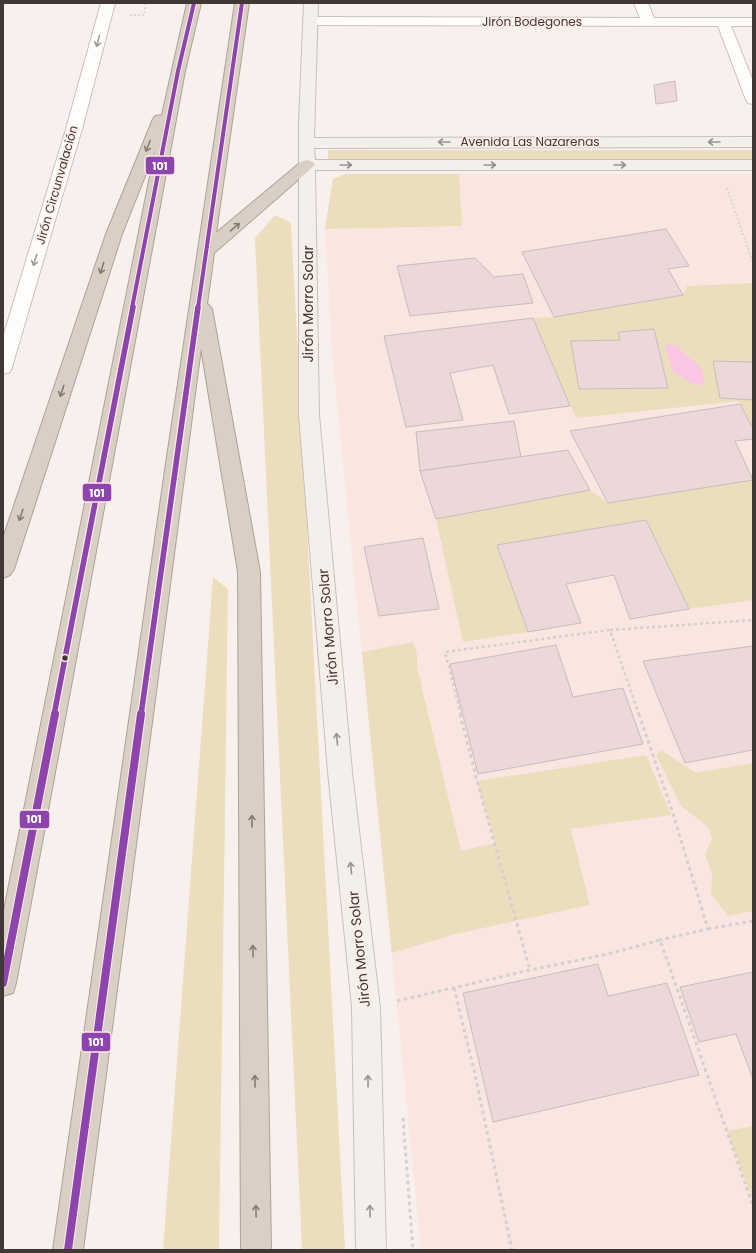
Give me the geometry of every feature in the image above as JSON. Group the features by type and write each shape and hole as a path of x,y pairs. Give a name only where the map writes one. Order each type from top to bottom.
{"highway":[{"path":"3,983 178,71 194,3"},
{"path":"68,1250 112,919 205,252 242,3"},
{"path":"3,568 114,234 178,71"},
{"path":"205,252 307,165"},
{"path":"200,290 249,572 256,1250"}],"street":[{"name":"Jirón Circunvalación","path":"3,367 74,129 108,3"},
{"path":"641,3 649,22"},
{"name":"Jirón Bodegones","path":"311,12 649,22 753,22"},
{"name":"Jirón Morro Solar","path":"311,12 306,122 309,415 340,772 366,1007 371,1250"},
{"path":"723,22 753,100"},
{"name":"Avenida Las Nazarenas","path":"307,143 753,142"},
{"name":"Avenida Las Nazarenas","path":"307,165 753,165"}],"path":[{"path":"130,9 128,15 144,15 146,3"},
{"path":"724,182 753,263"},
{"path":"530,970 477,781 445,652 556,639 610,630 753,620"},
{"path":"610,630 674,817 708,929"},
{"path":"366,1007 608,954 708,929 753,921"},
{"path":"660,940 753,1206"},
{"path":"454,988 474,1070 512,1250"},
{"path":"402,1111 413,1250"}],"shaded area":[{"path":"328,150 753,150 753,159 328,159"},
{"path":"345,174 459,174 462,226 325,229 333,179"},
{"path":"346,174 753,174 753,1250 421,1250 332,353 325,229 333,179"},
{"path":"275,215 291,223 345,1250 302,1250 255,238"},
{"path":"753,283 753,425 751,425 739,401 577,418 570,406 533,318 554,317 683,295 687,286"},
{"path":"668,344 678,346 696,363 702,372 703,385 697,385 689,382 677,373 673,372 665,346"},
{"path":"753,480 753,600 689,609 646,520 498,545 528,632 463,642 436,519 590,490 608,503"},
{"path":"213,577 228,589 219,1250 163,1250"},
{"path":"413,642 417,655 417,667 461,851 495,843 477,781 646,755 671,815 571,829 590,905 455,934 392,953 362,652"},
{"path":"661,750 696,773 753,763 753,911 728,916 711,894 712,875 705,854 712,839 708,827 681,806 656,755"},
{"path":"753,1126 753,1201 727,1131"}],"building":[{"path":"675,81 677,101 656,104 654,85"},
{"path":"666,229 689,266 668,269 683,295 554,317 522,252"},
{"path":"475,258 494,277 523,274 533,303 410,316 397,266"},
{"path":"533,318 570,406 509,414 493,365 450,373 463,420 406,427 384,336"},
{"path":"654,329 668,388 579,389 571,341 620,340 618,332"},
{"path":"713,361 753,362 753,400 720,398"},
{"path":"740,404 751,425 753,425 753,439 735,441 753,480 608,503 570,431"},
{"path":"514,421 521,457 420,471 416,432"},
{"path":"568,450 590,490 436,519 420,471"},
{"path":"646,520 689,609 630,619 614,575 566,584 581,623 528,632 497,545"},
{"path":"423,538 439,609 379,616 364,547"},
{"path":"556,645 573,697 623,688 643,744 478,774 450,664"},
{"path":"753,646 753,750 685,763 643,661"},
{"path":"598,964 608,996 667,983 699,1075 493,1122 463,993"},
{"path":"753,972 753,1079 736,1034 699,1042 680,987"}],"transit line":[{"name":"101","path":"3,983 178,71 194,3"},
{"name":"101","path":"68,1250 174,470 242,3"}]}
